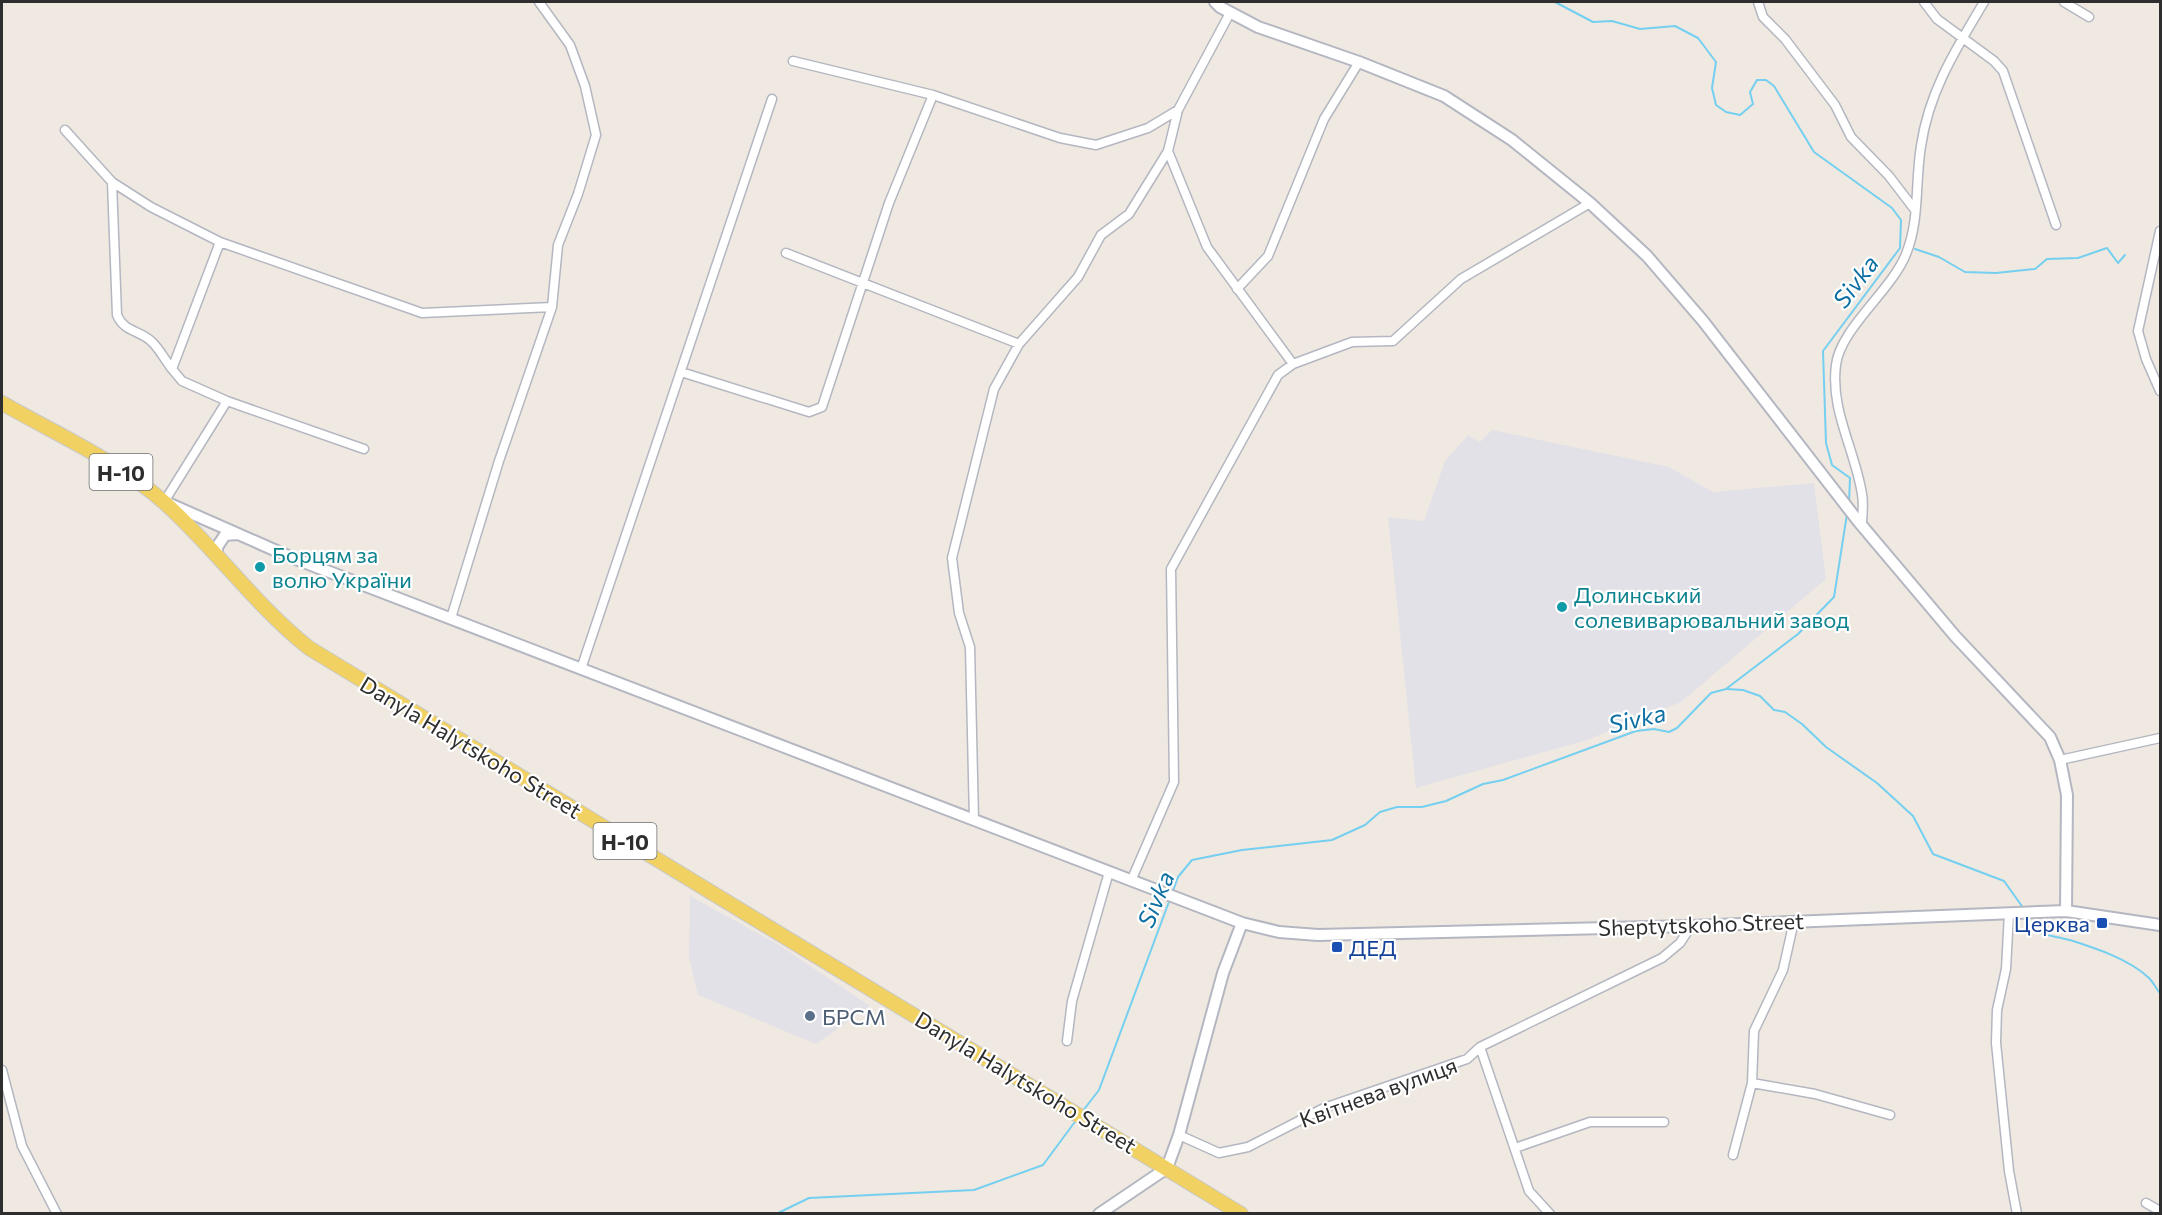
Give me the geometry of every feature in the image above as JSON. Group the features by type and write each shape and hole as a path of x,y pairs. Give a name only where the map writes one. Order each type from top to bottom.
{"main road":[{"name":"Н-10","path":"2,403 109,464 164,502"},
{"name":"Danyla Halytskoho Street","path":"164,502 281,625 309,648 1241,1214"}],"street":[{"path":"451,618 499,461 552,307 558,245 578,194 596,135 585,86 570,45 539,2"},
{"path":"1215,2 1230,13 1258,27 1359,62 1444,96 1512,140 1590,202 1647,256 1703,321 1860,523 1955,636 2050,737 2060,760 2068,817 2066,911"},
{"path":"1758,2 1763,17 1785,39 1835,105 1851,137 1889,176 1915,210"},
{"path":"1924,2 1937,20 1994,61 2003,71 2056,225"},
{"path":"1860,523 1863,495 1835,393 1836,363 1862,316 1890,283 1906,255 1915,210 1920,149 1930,104 1947,62 1984,2"},
{"path":"2064,2 2089,17"},
{"path":"974,820 970,646 959,613 952,558 994,389 1019,345 1078,277 1101,235 1129,214 1168,151 1178,110 1230,13"},
{"path":"793,61 933,95 1060,138 1096,146 1148,128 1178,110"},
{"path":"1237,290 1268,256 1324,119 1359,62"},
{"path":"681,372 809,412 822,407 889,203 933,95"},
{"path":"581,669 772,99"},
{"path":"65,130 112,182 151,207 220,242 422,313 552,307"},
{"path":"1168,151 1207,247 1293,364"},
{"path":"112,182 117,315 121,323 128,330 150,340 182,381 227,401 364,449"},
{"path":"1131,881 1174,783 1171,569 1278,375 1293,364 1352,342 1393,341 1461,279 1590,202"},
{"path":"2160,231 2138,331 2146,360 2160,391"},
{"path":"172,369 220,242"},
{"path":"786,253 1019,345"},
{"path":"164,502 227,401"},
{"name":"Sheptytskoho Street","path":"164,502 581,669 1242,923 1279,933 1318,935 1691,926 2066,911 2160,926"},
{"path":"217,556 217,548 225,535 240,534"},
{"path":"2060,760 2160,738"},
{"path":"1067,1041 1072,1001 1109,872"},
{"path":"2009,913 2006,969 1997,1010 1996,1043 2009,1171 2017,1214"},
{"path":"1733,1155 1752,1083 1754,1031 1783,970 1794,921"},
{"path":"1098,1214 1167,1168 1179,1135 1223,973 1242,923"},
{"name":"Квітнева вулиця","path":"1179,1135 1219,1153 1248,1147 1324,1108 1467,1059 1480,1047 1662,958 1680,943 1691,926"},
{"path":"1480,1047 1529,1191 1550,1214"},
{"path":"2,1070 22,1146 57,1214"},
{"path":"1752,1083 1815,1094 1890,1115"},
{"path":"1515,1148 1590,1122 1664,1122"},
{"path":"2151,1214 2146,1203 2160,1211"}],"shaded area":[{"path":"1492,430 1669,467 1713,492 1814,483 1826,579 1681,702 1587,740 1416,788 1388,517 1424,521 1445,461 1468,435 1480,442"},
{"path":"690,896 779,945 870,1006 816,1044 698,995 689,957"}],"waterway":[{"name":"Sivka","path":"1555,2 1593,22 1612,21 1640,29 1675,26 1698,38 1716,62 1712,88 1716,105 1726,112 1740,115 1753,104 1750,92 1757,80 1766,80 1774,86 1814,152 1892,208 1901,220 1900,248 1823,351 1826,443 1832,465 1850,478 1849,503"},
{"path":"1915,249 1939,257 1965,272 1996,273 2035,269 2047,259 2078,258 2107,248 2118,263 2125,255"},
{"name":"Sivka","path":"1173,891 1178,877 1192,860 1242,850 1332,840 1365,825 1380,812 1397,807 1422,807 1446,801 1483,784 1503,780 1636,731 1654,729 1669,732 1677,728 1711,693 1726,689 1798,634 1834,597 1847,514"},
{"path":"1727,689 1743,690 1760,696 1774,710 1785,712 1802,724 1826,747 1877,783 1913,816 1933,854 2004,881 2024,909"},
{"name":"Sivka","path":"1082,1112 1099,1090 1170,899"},
{"path":"2025,917 2030,929 2090,947 2132,965 2149,978 2160,993"},
{"name":"Sivka","path":"776,1214 809,1198 974,1190 1043,1165 1077,1119"}],"place":[{"name":"Борцям за волю України","path":"260,567"},
{"name":"Долинський солевиварювальний завод","path":"1562,607"},
{"name":"Церква","path":"2102,923"},
{"name":"ДЕД","path":"1337,947"},
{"name":"БРСМ","path":"810,1016"}]}
